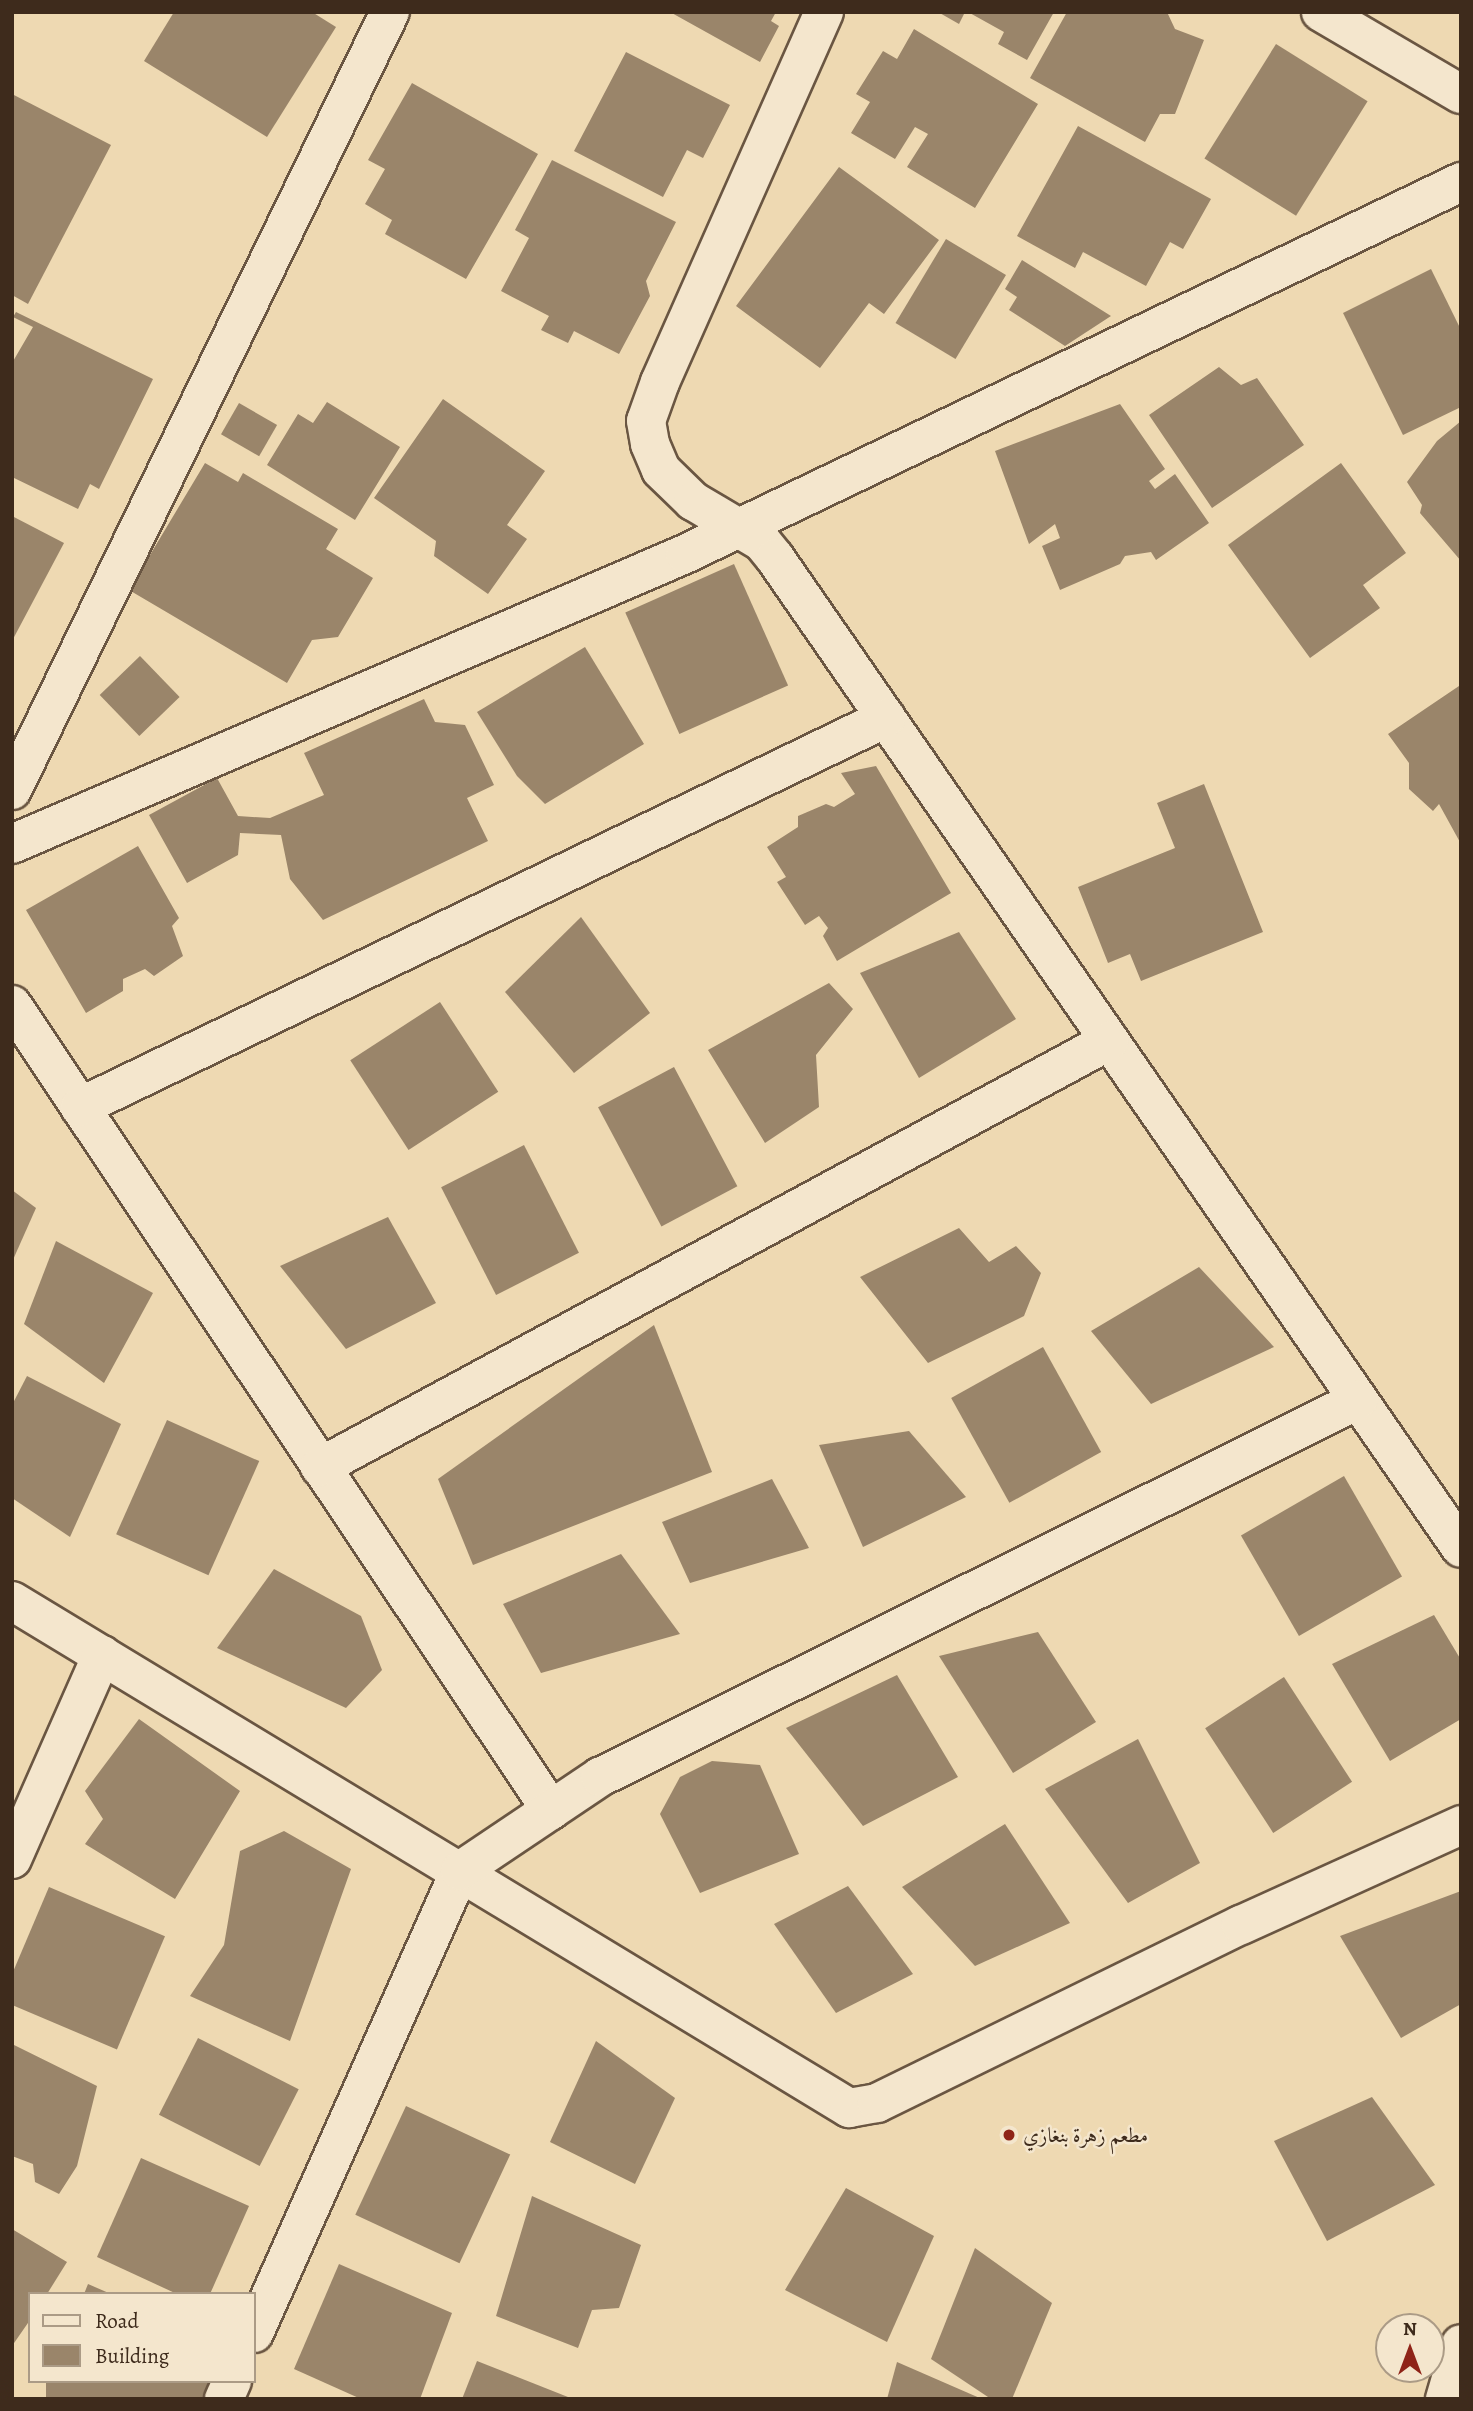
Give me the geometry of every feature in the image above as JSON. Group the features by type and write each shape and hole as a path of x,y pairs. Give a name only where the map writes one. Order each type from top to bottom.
{"street":[{"path":"12,790 390,12"},
{"path":"824,12 646,421 661,470 693,501 734,530 761,542 775,558 1461,1548"},
{"path":"1321,12 1461,94"},
{"path":"12,844 734,530 1461,182"},
{"path":"80,1107 886,718"},
{"path":"12,1005 551,1810"},
{"path":"320,1467 1109,1041"},
{"path":"256,2329 460,1871 600,1777 1358,1400"},
{"path":"12,1601 460,1871 803,2084 856,2108 877,2103 1241,1924 1461,1825"},
{"path":"12,1859 102,1655"},
{"path":"1445,2399 1461,2344"},
{"path":"224,2399 231,2383"}],"building":[{"path":"174,12 312,12 336,27 267,137 144,61"},
{"path":"670,12 776,12 771,21 779,26 760,62"},
{"path":"938,12 965,12 959,24"},
{"path":"968,12 1054,12 1027,60 998,44 1004,32"},
{"path":"1067,12 1167,12 1175,29 1204,40 1175,114 1160,114 1145,142 1030,78"},
{"path":"914,29 1038,104 975,208 907,167 928,134 915,127 895,159 851,133 870,102 856,94 883,51 897,59"},
{"path":"1276,44 1368,101 1296,216 1204,158"},
{"path":"626,52 730,105 703,158 687,150 663,197 574,151"},
{"path":"412,83 538,154 466,279 385,234 392,220 365,204 385,169 368,160"},
{"path":"12,94 111,145 28,304 12,295"},
{"path":"1078,126 1211,199 1183,249 1170,242 1146,286 1083,252 1075,268 1017,236"},
{"path":"552,160 676,222 646,281 650,296 619,354 574,331 568,343 541,330 549,316 501,291 529,238 515,230"},
{"path":"839,167 939,240 884,314 869,303 820,368 736,306"},
{"path":"946,239 1006,275 956,359 896,323"},
{"path":"1022,260 1111,316 1065,346 1009,310 1017,297 1005,289"},
{"path":"1431,269 1461,330 1461,407 1403,435 1343,313"},
{"path":"16,312 153,379 99,489 90,484 78,509 12,477 12,363 33,327 13,317"},
{"path":"1219,367 1241,385 1257,378 1304,445 1212,508 1149,415"},
{"path":"443,399 545,471 507,525 527,539 488,594 434,556 436,541 374,498"},
{"path":"327,402 400,447 355,520 267,465 298,414 313,423"},
{"path":"239,403 277,425 259,456 221,434"},
{"path":"1120,404 1165,469 1149,481 1155,489 1175,474 1209,523 1156,560 1151,552 1125,556 1120,564 1060,590 1042,546 1060,538 1055,524 1029,544 995,451"},
{"path":"1461,421 1461,561 1420,513 1422,505 1407,482 1437,441"},
{"path":"205,463 238,482 243,473 338,529 326,549 373,578 338,637 312,640 287,683 129,590"},
{"path":"1341,463 1406,553 1363,585 1380,608 1310,658 1228,545"},
{"path":"12,516 64,543 12,641"},
{"path":"734,564 788,686 679,734 625,612"},
{"path":"585,647 644,744 545,804 517,776 477,712"},
{"path":"140,656 180,697 139,736 100,695"},
{"path":"1459,686 1461,844 1439,804 1433,811 1409,789 1409,763 1388,734"},
{"path":"424,699 435,722 465,725 494,785 467,798 488,841 323,920 290,879 281,835 240,833 238,855 187,883 149,815 217,778 238,816 270,818 324,795 304,753"},
{"path":"876,766 951,893 837,961 823,936 828,928 819,916 805,925 777,882 786,877 767,847 798,827 798,816 826,804 834,807 855,794 841,773"},
{"path":"1204,784 1263,932 1141,981 1130,954 1108,963 1078,887 1175,848 1157,803"},
{"path":"138,846 179,918 172,926 183,956 154,976 145,969 123,979 123,991 86,1013 26,910"},
{"path":"581,917 650,1013 574,1073 505,992"},
{"path":"959,932 1016,1019 919,1078 860,973"},
{"path":"829,983 853,1009 816,1055 819,1107 765,1143 708,1050"},
{"path":"440,1002 498,1092 409,1150 350,1060"},
{"path":"674,1067 737,1186 661,1227 598,1107"},
{"path":"524,1145 579,1253 496,1295 441,1187"},
{"path":"12,1190 36,1208 12,1262"},
{"path":"388,1217 436,1303 346,1349 280,1266"},
{"path":"959,1228 989,1262 1016,1246 1041,1273 1024,1316 928,1363 860,1277"},
{"path":"56,1241 153,1293 104,1383 24,1324"},
{"path":"1199,1267 1274,1347 1151,1404 1091,1331"},
{"path":"654,1325 712,1472 473,1565 438,1479"},
{"path":"1043,1347 1101,1452 1009,1503 951,1398"},
{"path":"27,1376 121,1424 70,1537 12,1498 12,1405"},
{"path":"167,1420 259,1461 208,1575 116,1534"},
{"path":"909,1431 966,1497 863,1547 819,1445"},
{"path":"1344,1476 1402,1576 1299,1636 1241,1536"},
{"path":"772,1479 809,1548 690,1583 662,1522"},
{"path":"621,1554 680,1634 541,1673 503,1604"},
{"path":"274,1569 361,1616 382,1670 346,1708 217,1648"},
{"path":"1434,1615 1461,1660 1461,1719 1390,1761 1332,1664"},
{"path":"1038,1632 1096,1722 1013,1773 939,1656"},
{"path":"897,1675 958,1777 863,1826 786,1728"},
{"path":"1284,1677 1352,1782 1273,1833 1205,1728"},
{"path":"139,1719 240,1791 175,1899 85,1844 103,1819 85,1791"},
{"path":"1138,1739 1200,1863 1128,1903 1045,1789"},
{"path":"712,1761 760,1765 799,1854 700,1893 660,1814 680,1777"},
{"path":"1005,1824 1070,1923 975,1966 902,1887"},
{"path":"284,1831 351,1869 290,2041 190,1996 224,1945 240,1851"},
{"path":"848,1886 913,1974 836,2013 774,1924"},
{"path":"49,1887 165,1936 117,2049 12,2005 12,1974"},
{"path":"1461,1891 1461,2004 1401,2038 1340,1936"},
{"path":"198,2038 299,2089 260,2166 159,2115"},
{"path":"596,2041 675,2098 635,2184 550,2142"},
{"path":"12,2044 97,2086 77,2166 59,2194 35,2182 33,2164 12,2156"},
{"path":"1372,2097 1435,2185 1327,2241 1274,2141"},
{"path":"406,2106 510,2155 460,2263 355,2215"},
{"path":"141,2158 249,2206 211,2292 173,2292 97,2257"},
{"path":"846,2188 934,2236 887,2342 785,2290"},
{"path":"532,2196 641,2245 619,2308 592,2310 578,2348 496,2316"},
{"path":"12,2229 67,2262 48,2292 28,2292 28,2323 12,2346"},
{"path":"975,2248 1052,2303 1012,2399 991,2399 931,2359"},
{"path":"339,2264 452,2313 420,2399 361,2399 294,2369"},
{"path":"88,2284 106,2292 85,2292"},
{"path":"477,2361 573,2399 462,2399"},
{"path":"897,2362 982,2399 887,2399"},
{"path":"46,2383 217,2383 217,2399 46,2399"}],"place":[{"name":"مطعم زهرة بنغازي","path":"1009,2135"}]}
